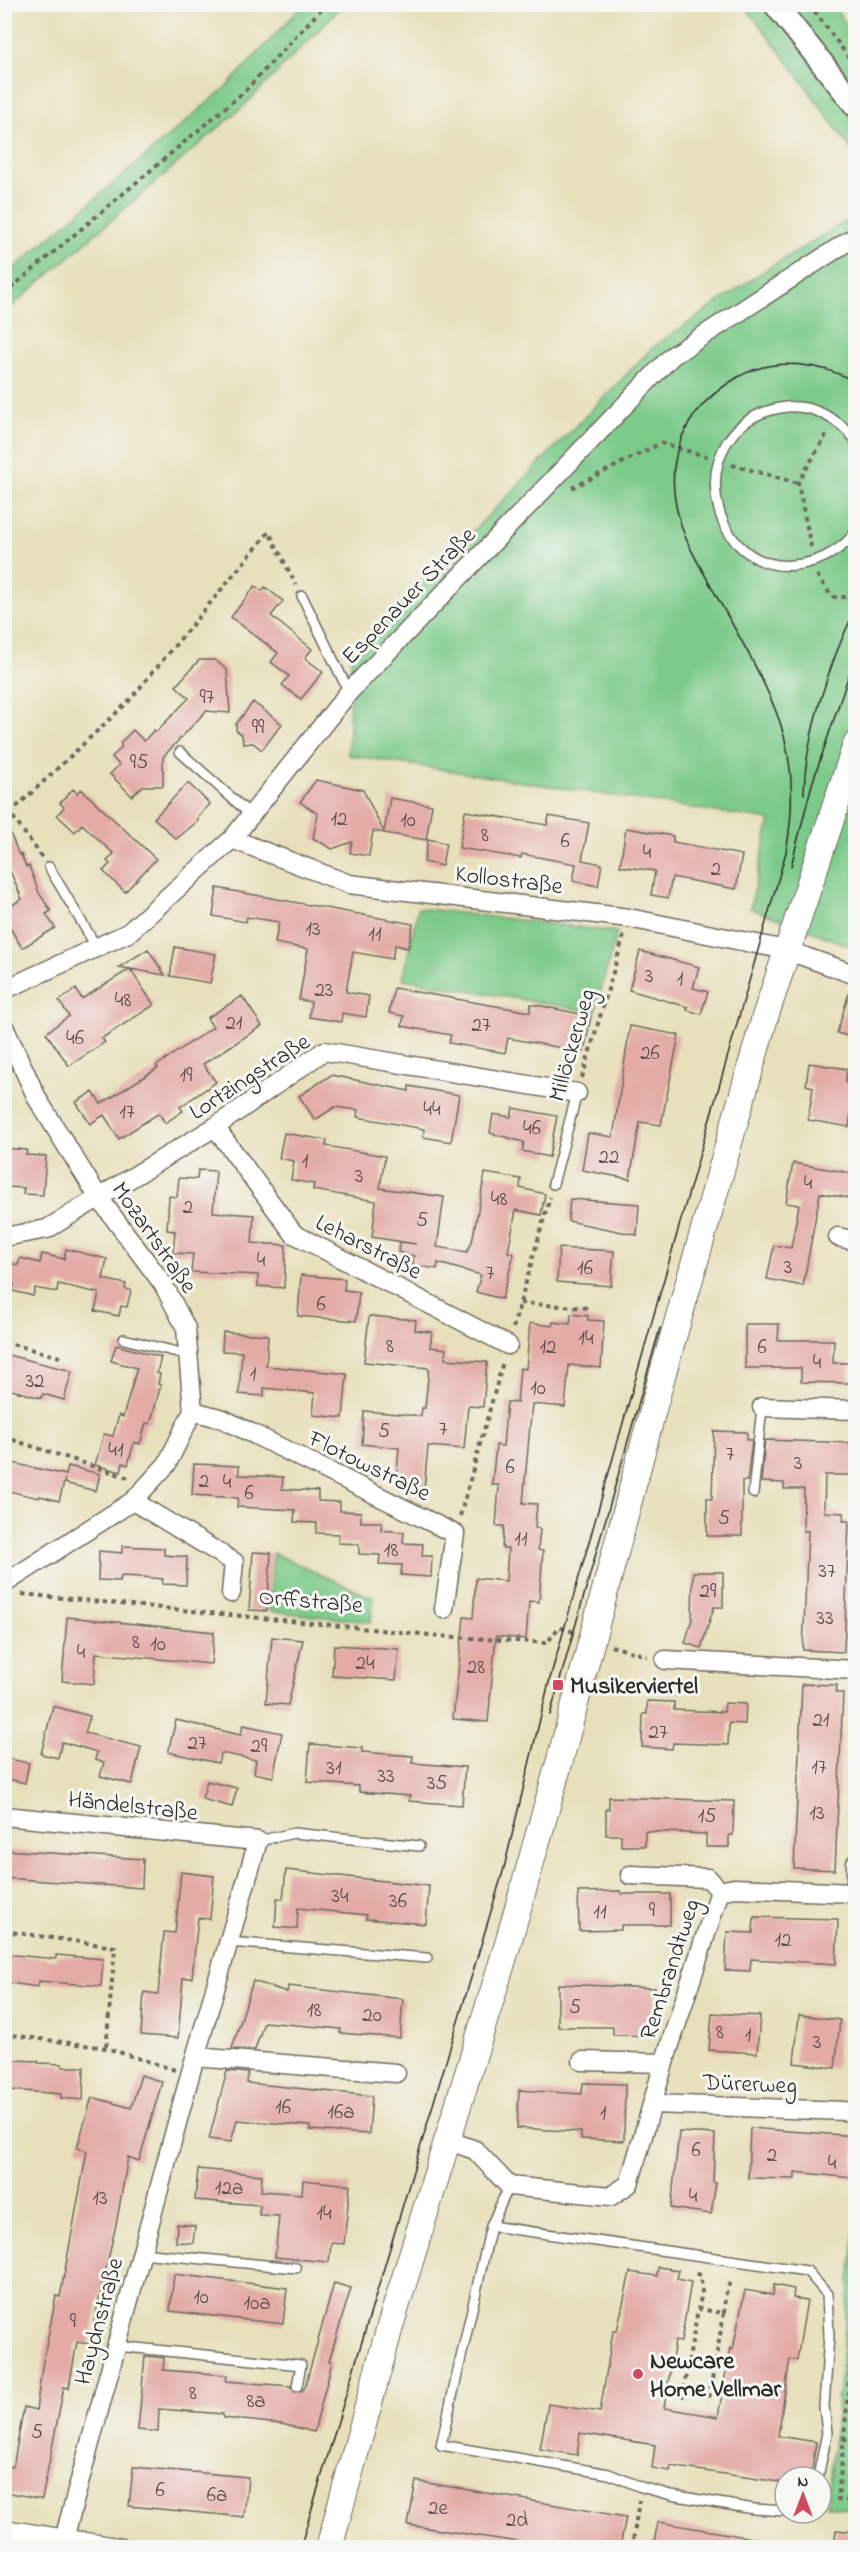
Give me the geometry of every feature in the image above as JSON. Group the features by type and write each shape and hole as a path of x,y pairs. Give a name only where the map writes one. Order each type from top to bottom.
{"main road":[{"path":"329,2547 391,2323 599,1639 665,1365 786,950 855,745"}],"street":[{"path":"775,4 855,106"},
{"name":"Espenauer Straße","path":"4,990 98,949 128,933 232,839 349,692 672,356 855,236"},
{"name":"Kollostraße","path":"232,839 349,884 629,918 786,950 855,975"},
{"name":"Mozartstraße","path":"4,1027 38,1100 99,1198 163,1284 186,1328 193,1411"},
{"name":"Lortzingstraße","path":"4,1237 47,1229 215,1127 324,1051 577,1093"},
{"name":"Leharstraße","path":"215,1127 294,1234 508,1345"},
{"path":"762,1407 855,1410"},
{"path":"10,1589 133,1501 167,1464 193,1411"},
{"name":"Flotowstraße","path":"193,1411 224,1419 455,1534 444,1609"},
{"name":"Orffstraße","path":"133,1501 234,1562 231,1593"},
{"path":"665,1660 855,1670"},
{"name":"Händelstraße","path":"4,1816 258,1841"},
{"name":"Haydnstraße","path":"64,2539 195,2057 258,1841"},
{"path":"855,1863 855,1895"},
{"name":"Rembrandtweg","path":"630,1875 708,1878 720,1891"},
{"name":"Rembrandtweg","path":"720,1891 734,1887 855,1895"},
{"name":"Rembrandtweg","path":"509,2186 611,2196 628,2184 664,2063 720,1891"},
{"path":"195,2057 396,2073"},
{"name":"Rembrandtweg","path":"582,2061 664,2063"},
{"name":"Dürerweg","path":"652,2104 845,2111"},
{"path":"447,2140 475,2150 509,2186"},
{"path":"4,2529 123,2547"}],"lane":[{"path":"855,440 826,414 802,408 783,407 762,412 741,424 727,441 718,461 715,483 717,507 724,526 742,548 765,562 789,567 816,562 834,552 855,532"},
{"path":"302,596 349,692"},
{"path":"180,752 251,815"},
{"path":"49,867 98,949"},
{"name":"Millöckerweg","path":"553,1184 577,1093"},
{"path":"124,1339 189,1355"},
{"path":"753,1493 762,1407"},
{"path":"258,1841 294,1833 419,1846"},
{"path":"228,1942 427,1958"},
{"path":"509,2186 491,2226 441,2445 609,2474 641,2487 703,2501 773,2510"},
{"path":"491,2226 807,2271 827,2294 829,2336 824,2406 827,2433 820,2465"},
{"path":"141,2253 297,2268"},
{"path":"117,2346 301,2365 297,2385"}],"path":[{"path":"4,294 245,91 326,4"},
{"path":"809,4 855,67"},
{"path":"837,422 831,427 798,483 806,535 816,562 818,578 832,597 855,597"},
{"path":"553,480 562,492 661,443 798,483"},
{"path":"4,815 10,813 128,702 269,532 302,596"},
{"path":"10,813 49,867"},
{"name":"Millöckerweg","path":"577,1093 629,918"},
{"path":"520,1303 589,1308"},
{"path":"4,1342 60,1357"},
{"path":"4,1437 128,1476 133,1501"},
{"name":"Orffstraße","path":"10,1589 440,1636 547,1643 559,1628 599,1639"},
{"path":"599,1639 612,1647 665,1660"},
{"path":"4,1931 115,1947 106,2048"},
{"path":"4,2034 106,2048 190,2075"},
{"path":"682,2398 702,2294 701,2276 697,2273"},
{"path":"708,2402 725,2296 730,2282"},
{"path":"698,2309 724,2313"},
{"path":"855,2310 837,2499 855,2501"},
{"path":"849,2374 855,2375"},
{"path":"843,2439 855,2440"},
{"path":"632,2547 641,2487"}],"green space":[{"path":"303,5 343,5 245,105 5,312 5,276 226,87"},
{"path":"744,5 832,5 855,36 855,155 798,75"},
{"path":"855,216 855,948 750,908 770,820 348,755 351,656 652,348 764,271"},
{"path":"418,908 617,932 595,1012 403,979"},
{"path":"273,1553 373,1598 371,1622 269,1611"},
{"path":"855,2231 856,2509 833,2506 833,2465 831,2465"}],"building":[{"path":"255,586 262,591 265,587 283,601 271,616 312,649 305,658 323,672 301,699 282,685 289,676 271,662 278,653 231,617"},
{"path":"199,660 215,660 227,670 230,713 206,711 163,757 163,786 143,786 132,796 110,774 119,765 112,757 121,748 121,742 133,730 144,741 189,698 176,686"},
{"path":"253,702 282,724 262,750 253,743 243,744 242,735 236,730 236,724"},
{"path":"316,780 363,790 384,832 390,798 432,805 426,840 373,831 369,856 350,853 352,842 332,849 313,838 318,814 300,802"},
{"path":"188,783 210,804 198,817 198,821 176,839 154,818"},
{"path":"73,789 77,793 81,789 156,859 125,892 103,871 110,864 107,861 114,854 82,824 75,832 57,815 64,807 60,803"},
{"path":"465,811 547,825 549,816 589,823 582,860 602,864 598,886 573,881 576,864 522,854 521,858 459,848"},
{"path":"5,820 19,855 21,854 26,867 29,866 39,893 51,911 46,914 55,928 22,948 4,918 4,910 22,899 11,873 4,876"},
{"path":"626,828 673,836 673,842 742,855 736,889 672,877 668,898 651,895 655,871 620,866"},
{"path":"428,839 446,843 442,866 424,862"},
{"path":"217,888 413,924 408,948 395,945 392,959 353,952 346,992 369,996 366,1017 342,1013 341,1022 309,1017 311,1002 299,1000 308,949 275,943 279,922 247,917 246,922 213,916"},
{"path":"175,947 216,954 210,983 170,976"},
{"path":"148,949 165,975 119,967"},
{"path":"640,951 699,967 693,988 708,992 701,1014 687,1010 688,1007 629,990"},
{"path":"130,969 154,1005 102,1038 105,1042 69,1066 46,1033 69,1016 59,1001 76,989 82,999"},
{"path":"851,986 855,986 855,1038 837,1033"},
{"path":"394,988 530,1012 531,1004 591,1016 584,1052 508,1038 505,1053 449,1043 451,1035 402,1026 404,1016 389,1013"},
{"path":"242,996 262,1026 203,1064 216,1082 180,1107 183,1111 165,1123 159,1113 119,1139 104,1115 90,1124 76,1102 93,1092 101,1104 158,1068 156,1066 213,1027 207,1018"},
{"path":"630,1026 679,1035 661,1125 640,1122 630,1179 582,1170 588,1133 613,1137"},
{"path":"809,1063 847,1069 845,1083 855,1084 849,1127 808,1120 813,1087 806,1085"},
{"path":"331,1075 409,1091 409,1086 459,1095 451,1142 423,1137 424,1129 357,1117 358,1110 335,1107 315,1120 299,1096"},
{"path":"513,1108 557,1116 549,1157 522,1151 524,1142 490,1133 493,1114 511,1117"},
{"path":"284,1133 327,1140 326,1146 385,1156 380,1188 444,1197 437,1247 467,1252 472,1242 485,1173 521,1179 520,1188 545,1194 541,1215 516,1210 508,1252 514,1254 502,1299 476,1292 481,1275 438,1263 437,1269 413,1265 414,1256 398,1252 400,1242 416,1244 372,1237 376,1201 313,1190 314,1184 291,1180 294,1161 279,1158"},
{"path":"4,1148 27,1150 26,1155 46,1156 43,1195 23,1194 24,1188 7,1187 8,1183 4,1183"},
{"path":"793,1163 855,1174 855,1199 820,1193 803,1286 767,1279 774,1245 791,1248 799,1205 786,1203"},
{"path":"198,1170 216,1171 213,1212 254,1215 252,1243 286,1245 284,1288 258,1286 258,1275 191,1272 193,1254 173,1253 175,1231 167,1230 169,1196 177,1197 179,1178 197,1179"},
{"path":"570,1199 639,1204 637,1235 568,1221"},
{"path":"559,1248 614,1251 611,1286 557,1282"},
{"path":"66,1249 107,1259 103,1279 126,1284 125,1289 131,1290 127,1307 121,1306 119,1316 95,1311 99,1293 58,1284 57,1292 35,1288 33,1296 13,1291 14,1284 5,1282 9,1263 18,1265 20,1258 40,1263 42,1254 64,1259"},
{"path":"301,1275 345,1279 344,1290 359,1292 356,1321 298,1316"},
{"path":"571,1314 588,1316 588,1320 604,1321 601,1368 569,1365 565,1407 532,1404 523,1503 537,1504 535,1528 540,1529 538,1550 543,1551 539,1602 529,1601 526,1639 496,1636 488,1722 453,1719 464,1617 473,1618 476,1578 506,1581 508,1548 502,1548 504,1526 496,1526 499,1485 492,1485 496,1445 503,1446 507,1402 517,1403 520,1368 526,1369 530,1323 552,1326 553,1322 570,1324"},
{"path":"369,1316 416,1320 415,1330 432,1332 430,1347 446,1349 445,1359 487,1362 483,1407 468,1406 464,1449 428,1446 424,1489 406,1487 407,1483 396,1482 399,1448 362,1444 364,1411 421,1416 422,1408 425,1408 429,1368 364,1362"},
{"path":"745,1324 779,1324 778,1340 834,1340 833,1363 849,1363 849,1383 801,1382 801,1368 745,1368"},
{"path":"223,1332 268,1335 266,1366 347,1374 343,1418 313,1415 315,1393 264,1388 264,1396 239,1394 242,1352 222,1351"},
{"path":"116,1345 161,1357 157,1373 160,1374 158,1384 161,1385 150,1424 146,1423 140,1444 134,1442 128,1465 123,1463 121,1472 95,1465 104,1434 113,1436 119,1415 123,1417 137,1368 111,1361"},
{"path":"8,1355 72,1371 64,1400 43,1394 41,1398 4,1388 4,1358 7,1359"},
{"path":"714,1431 747,1432 747,1440 752,1440 747,1481 742,1481 742,1536 707,1536 707,1498 712,1499"},
{"path":"765,1440 855,1443 855,1475 825,1475 824,1512 844,1513 843,1521 849,1521 844,1652 803,1650 808,1531 803,1531 804,1489 784,1489 784,1483 761,1482"},
{"path":"4,1461 66,1475 68,1466 100,1474 96,1491 64,1483 65,1479 59,1501 4,1490"},
{"path":"194,1464 239,1466 239,1475 283,1477 282,1489 318,1491 318,1501 340,1502 340,1511 361,1512 361,1522 382,1522 381,1530 404,1532 403,1543 423,1544 422,1556 432,1556 431,1577 401,1575 402,1565 379,1564 380,1555 359,1554 359,1544 338,1543 339,1534 316,1533 317,1523 294,1522 295,1510 237,1507 238,1498 192,1495"},
{"path":"122,1546 164,1548 164,1555 187,1557 186,1585 162,1584 163,1579 142,1577 121,1576 120,1581 98,1580 99,1551 122,1553"},
{"path":"253,1552 271,1553 267,1611 249,1610"},
{"path":"693,1572 723,1572 723,1607 714,1607 701,1648 685,1643 692,1619"},
{"path":"67,1617 214,1632 211,1664 96,1653 94,1684 62,1681"},
{"path":"272,1637 303,1640 288,1705 266,1703"},
{"path":"334,1645 399,1649 396,1680 332,1676"},
{"path":"802,1684 837,1685 836,1693 843,1693 835,1870 794,1868"},
{"path":"647,1701 674,1702 674,1710 724,1712 725,1703 746,1704 745,1724 729,1723 728,1745 673,1743 672,1749 642,1747 643,1714 647,1714"},
{"path":"53,1706 90,1716 85,1733 141,1747 132,1784 100,1776 104,1762 95,1760 97,1752 62,1742 58,1758 41,1754"},
{"path":"176,1720 241,1735 243,1725 282,1733 273,1777 254,1773 256,1760 221,1753 218,1763 168,1752"},
{"path":"310,1744 362,1748 362,1752 413,1756 412,1763 465,1767 462,1805 409,1801 410,1796 359,1792 359,1786 307,1782"},
{"path":"4,1758 29,1763 25,1783 4,1778"},
{"path":"207,1781 237,1788 232,1807 202,1799"},
{"path":"609,1797 734,1801 733,1835 729,1835 729,1847 706,1847 706,1834 645,1831 645,1846 621,1846 621,1835 606,1835 606,1809 609,1809"},
{"path":"4,1850 143,1859 142,1888 4,1878"},
{"path":"286,1870 429,1886 426,1924 366,1919 367,1915 298,1908 297,1929 275,1927 277,1898 283,1899"},
{"path":"181,1872 214,1876 210,1919 198,1918 192,1978 183,1978 178,2038 141,2035 144,1992 158,1994 164,1932 175,1933"},
{"path":"621,1891 621,1894 670,1894 670,1925 621,1925 621,1930 579,1931 578,1892"},
{"path":"754,1917 838,1919 836,1964 751,1959 750,1971 725,1970 727,1932 753,1933"},
{"path":"4,1954 56,1959 56,1955 103,1959 101,1986 39,1981 38,1987 4,1982"},
{"path":"253,1981 287,1992 288,1986 403,1999 400,2038 340,2033 341,2029 264,2022 255,2050 232,2049"},
{"path":"558,1984 655,1988 654,2036 613,2035 613,2027 558,2027"},
{"path":"712,2013 760,2016 757,2053 709,2050"},
{"path":"799,2015 840,2020 835,2068 794,2063"},
{"path":"12,2060 62,2064 62,2067 84,2067 83,2100 61,2098 61,2094 11,2090"},
{"path":"227,2071 248,2073 247,2083 372,2096 369,2134 310,2130 310,2126 237,2120 231,2142 209,2139"},
{"path":"141,2075 162,2082 139,2161 128,2157 117,2220 89,2344 77,2342 69,2388 64,2387 42,2499 4,2492 4,2466 13,2467 24,2407 36,2410 42,2367 56,2296 60,2297 87,2151 77,2148 92,2097 131,2108"},
{"path":"583,2083 625,2084 624,2141 581,2139 581,2132 517,2128 519,2090 582,2094"},
{"path":"750,2128 855,2136 853,2178 795,2172 795,2179 748,2178"},
{"path":"679,2132 715,2134 713,2182 716,2183 711,2214 671,2208"},
{"path":"198,2169 262,2175 261,2191 302,2194 303,2180 350,2185 344,2244 331,2243 329,2262 275,2257 279,2216 259,2215 260,2205 195,2200"},
{"path":"177,2224 195,2226 193,2243 176,2242"},
{"name":"Newcare Home Vellmar","path":"658,2267 679,2270 677,2279 691,2282 681,2342 675,2341 664,2408 718,2417 730,2348 733,2349 745,2290 773,2295 774,2285 794,2289 793,2298 807,2300 797,2360 790,2359 778,2436 816,2442 813,2465 773,2465 773,2481 671,2466 670,2471 652,2468 655,2445 580,2433 577,2455 540,2449 548,2404 600,2412 613,2331 617,2331 630,2272 657,2276"},
{"path":"174,2274 287,2288 283,2324 170,2311"},
{"path":"334,2283 351,2288 329,2361 332,2362 314,2432 282,2424 223,2418 223,2414 159,2409 158,2432 138,2430 145,2356 164,2358 163,2370 227,2375 226,2381 290,2386 295,2392 302,2391"},
{"path":"133,2467 248,2477 244,2517 129,2506"},
{"path":"416,2481 626,2517 620,2547 552,2547 408,2525"},
{"path":"658,2522 758,2539 757,2547 653,2547"},
{"path":"836,2530 855,2532 855,2547 834,2547"}],"tram line":[{"path":"300,2548 504,1868 549,1682 786,852 791,815 791,779 786,744 775,709 761,678 685,536 677,512 674,488 674,466 679,445 700,408 717,391 752,370 782,364 798,365 828,370 856,382"},
{"path":"804,794 805,772 814,724 828,675 856,608"},
{"path":"791,866 812,784 856,654"},
{"path":"550,1715 660,1328"}],"place":[{"name":"Musikerviertel","path":"558,1685"},
{"name":"Newcare Home Vellmar","path":"638,2374"}]}
